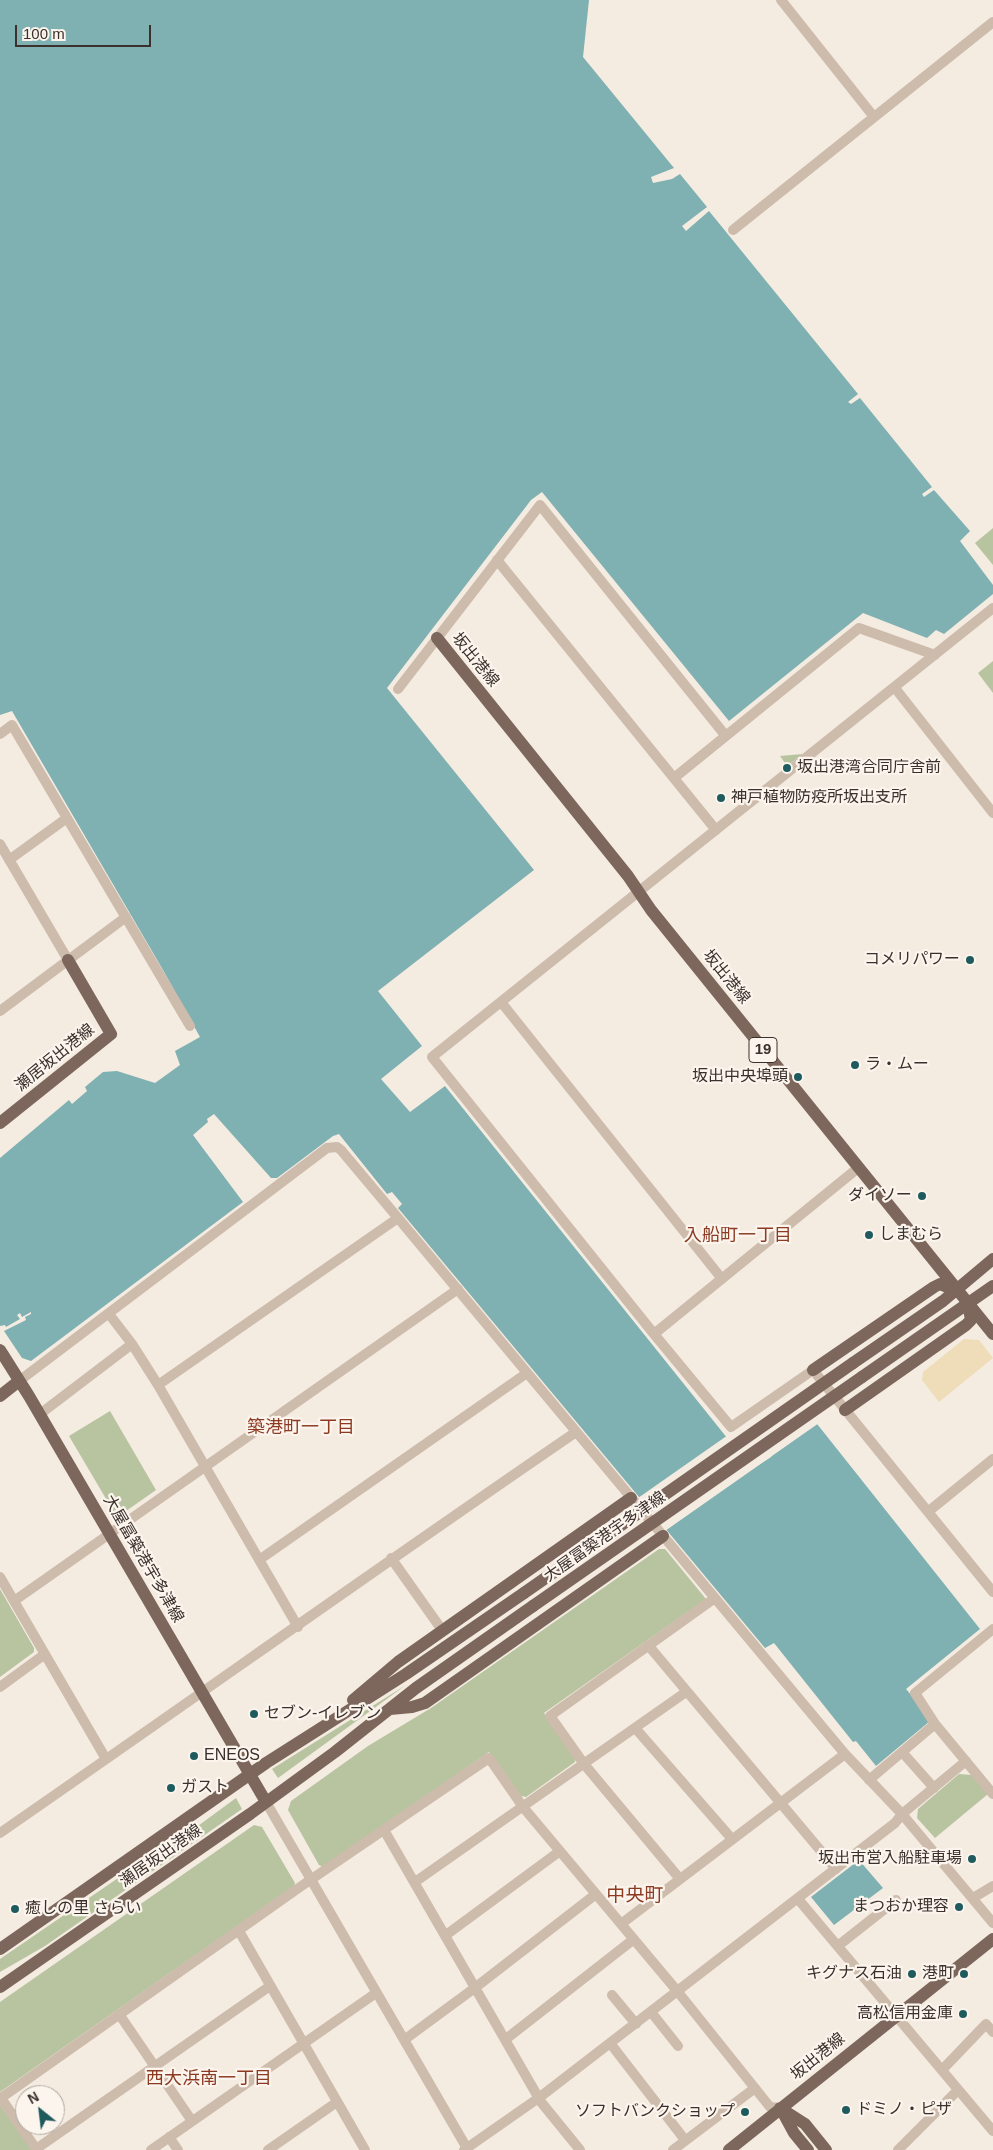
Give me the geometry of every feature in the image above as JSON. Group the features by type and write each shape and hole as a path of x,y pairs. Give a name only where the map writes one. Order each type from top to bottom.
{"main road":[{"name":"坂出港線","path":"437,638 628,876 651,910 993,1334"},
{"name":"瀬居坂出港線","path":"0,1123 110,1034 68,960"},
{"name":"大屋冨築港宇多津線","path":"250,1775 406,1674 957,1291 993,1259"},
{"path":"813,1370 934,1287 940,1284 957,1291"},
{"name":"大屋冨築港宇多津線","path":"19,1381 266,1802 335,1752 416,1688 993,1286"},
{"path":"845,1410 966,1325 971,1320 968,1304"},
{"path":"0,1350 19,1381 0,1396"},
{"path":"319,1729 398,1662 631,1498"},
{"path":"390,1709 412,1707 425,1703 663,1536"},
{"name":"瀬居坂出港線","path":"0,1949 250,1775"},
{"name":"瀬居坂出港線","path":"0,1986 266,1802"},
{"name":"坂出港線","path":"729,2150 993,1939"},
{"path":"780,2108 794,2133 808,2150"},
{"path":"780,2108 805,2124 826,2150"}],"street":[{"path":"781,0 874,116"},
{"path":"732,230 993,22"},
{"path":"398,689 540,506 725,735"},
{"path":"497,560 716,830"},
{"path":"993,608 432,1057 731,1427 813,1370 993,1592"},
{"path":"674,778 859,628 935,655"},
{"path":"894,688 993,813"},
{"path":"0,734 12,725 190,1026"},
{"path":"9,860 67,818"},
{"path":"0,844 68,960"},
{"path":"0,1011 126,917"},
{"path":"501,1002 722,1279"},
{"path":"19,1381 327,1148 337,1147 458,1289 845,1754 902,1814 993,1923"},
{"path":"654,1334 858,1168"},
{"path":"158,1385 398,1218"},
{"path":"14,1601 458,1289"},
{"path":"108,1314 132,1344 158,1385 298,1627"},
{"path":"40,1414 132,1344"},
{"path":"259,1560 527,1373"},
{"path":"0,1833 298,1627 391,1558 576,1432"},
{"path":"929,1511 993,1460"},
{"path":"391,1558 442,1630"},
{"path":"0,1578 106,1759"},
{"path":"680,1879 584,1764 550,1716 715,1598"},
{"path":"993,1629 915,1693 935,1724 993,1794"},
{"path":"648,1645 836,1869"},
{"path":"0,1687 45,1654"},
{"path":"415,1882 636,1729 686,1692"},
{"path":"869,1780 935,1724"},
{"path":"636,1729 732,1839"},
{"path":"902,1752 934,1788"},
{"path":"621,1924 845,1754"},
{"path":"270,1986 36,2150 1,2098 310,1880 489,1758 523,1807 678,1992 770,2107 780,2108"},
{"path":"266,1802 466,2149 540,2097 798,1899 895,1823 902,1814 966,1761"},
{"path":"384,1830 540,2097 541,2102 580,2150"},
{"path":"446,1935 560,1851"},
{"path":"973,1898 993,1886"},
{"path":"404,2040 596,1894"},
{"path":"798,1899 839,1945 993,2131"},
{"path":"839,1945 896,1900"},
{"path":"239,1930 337,2102 361,2148"},
{"path":"506,2039 634,1939"},
{"path":"150,2150 376,1993"},
{"path":"612,1995 636,2024"},
{"path":"651,2012 678,2046"},
{"path":"119,2014 192,2121"},
{"path":"942,2070 986,2024 993,2032"},
{"path":"610,2043 685,2140"},
{"path":"672,2150 755,2088"},
{"path":"898,2150 958,2090"},
{"path":"268,2150 337,2102"},
{"path":"169,2137 178,2150"}],"green space":[{"path":"993,528 993,565 975,543"},
{"path":"993,661 993,693 978,673"},
{"path":"803,754 787,766 780,756"},
{"path":"110,1411 156,1490 119,1516 115,1514 69,1436"},
{"path":"659,1549 665,1549 706,1599 544,1713 575,1758 575,1762 526,1797 521,1796 489,1752 323,1867 319,1865 288,1810 291,1801 368,1746 431,1708"},
{"path":"0,1589 34,1648 34,1652 0,1677"},
{"path":"406,1685 278,1778 272,1769"},
{"path":"959,1774 972,1775 988,1794 935,1838 917,1818 918,1809"},
{"path":"236,1798 242,1809 45,1946 0,1972 0,1959 140,1863 187,1834"},
{"path":"254,1825 262,1827 295,1883 294,1886 0,2092 0,2002"},
{"path":"0,2105 15,2126 15,2135 21,2135 32,2150 0,2150"}],"sand":[{"path":"964,1339 979,1340 993,1358 939,1402 922,1380 923,1372"}],"water":[{"path":"0,0 589,0 583,57 674,168 651,177 653,183 672,179 680,174 707,207 682,226 686,231 709,211 858,394 848,402 851,404 860,398 932,487 922,494 924,497 934,490 970,531 960,541 993,585 993,594 944,634 936,630 927,638 863,613 729,721 542,492 531,500 387,688 534,870 378,991 422,1046 381,1079 410,1112 445,1086 752,1469 771,1457 802,1405 980,1629 906,1689 923,1709 930,1721 876,1766 856,1741 853,1742 774,1643 765,1648 398,1208 402,1204 392,1192 387,1194 339,1134 333,1136 277,1178 271,1178 214,1114 193,1135 243,1202 31,1361 22,1358 4,1331 26,1320 25,1317 31,1314 31,1312 22,1317 20,1313 17,1315 20,1319 6,1327 5,1325 0,1326 0,1158 69,1100 72,1104 87,1091 85,1087 103,1072 117,1071 155,1083 180,1065 175,1051 200,1037 12,711 0,715"},
{"path":"859,1860 883,1888 834,1925 811,1897"}],"pier":[{"path":"803,1404 819,1423 665,1531 638,1498 728,1435 753,1466 767,1456 753,1438"}],"place":[{"name":"坂出港湾合同庁舎前","path":"787,768"},
{"name":"神戸植物防疫所坂出支所","path":"721,798"},
{"name":"コメリパワー","path":"970,960"},
{"name":"ラ・ムー","path":"855,1065"},
{"name":"坂出中央埠頭","path":"798,1077"},
{"name":"ダイソー","path":"922,1196"},
{"name":"しまむら","path":"869,1235"},
{"name":"セブン-イレブン","path":"254,1714"},
{"name":"ENEOS","path":"194,1756"},
{"name":"ガスト","path":"171,1788"},
{"name":"坂出市営入船駐車場","path":"972,1859"},
{"name":"まつおか理容","path":"959,1907"},
{"name":"癒しの里 さらい","path":"15,1909"},
{"name":"キグナス石油","path":"912,1974"},
{"name":"港町","path":"964,1974"},
{"name":"高松信用金庫","path":"963,2014"},
{"name":"ドミノ・ピザ","path":"846,2110"},
{"name":"ソフトバンクショップ","path":"745,2112"}],"district":[{"name":"入船町一丁目","path":"738,1236"},
{"name":"築港町一丁目","path":"301,1428"},
{"name":"中央町","path":"635,1896"},
{"name":"西大浜南一丁目","path":"209,2079"}]}
